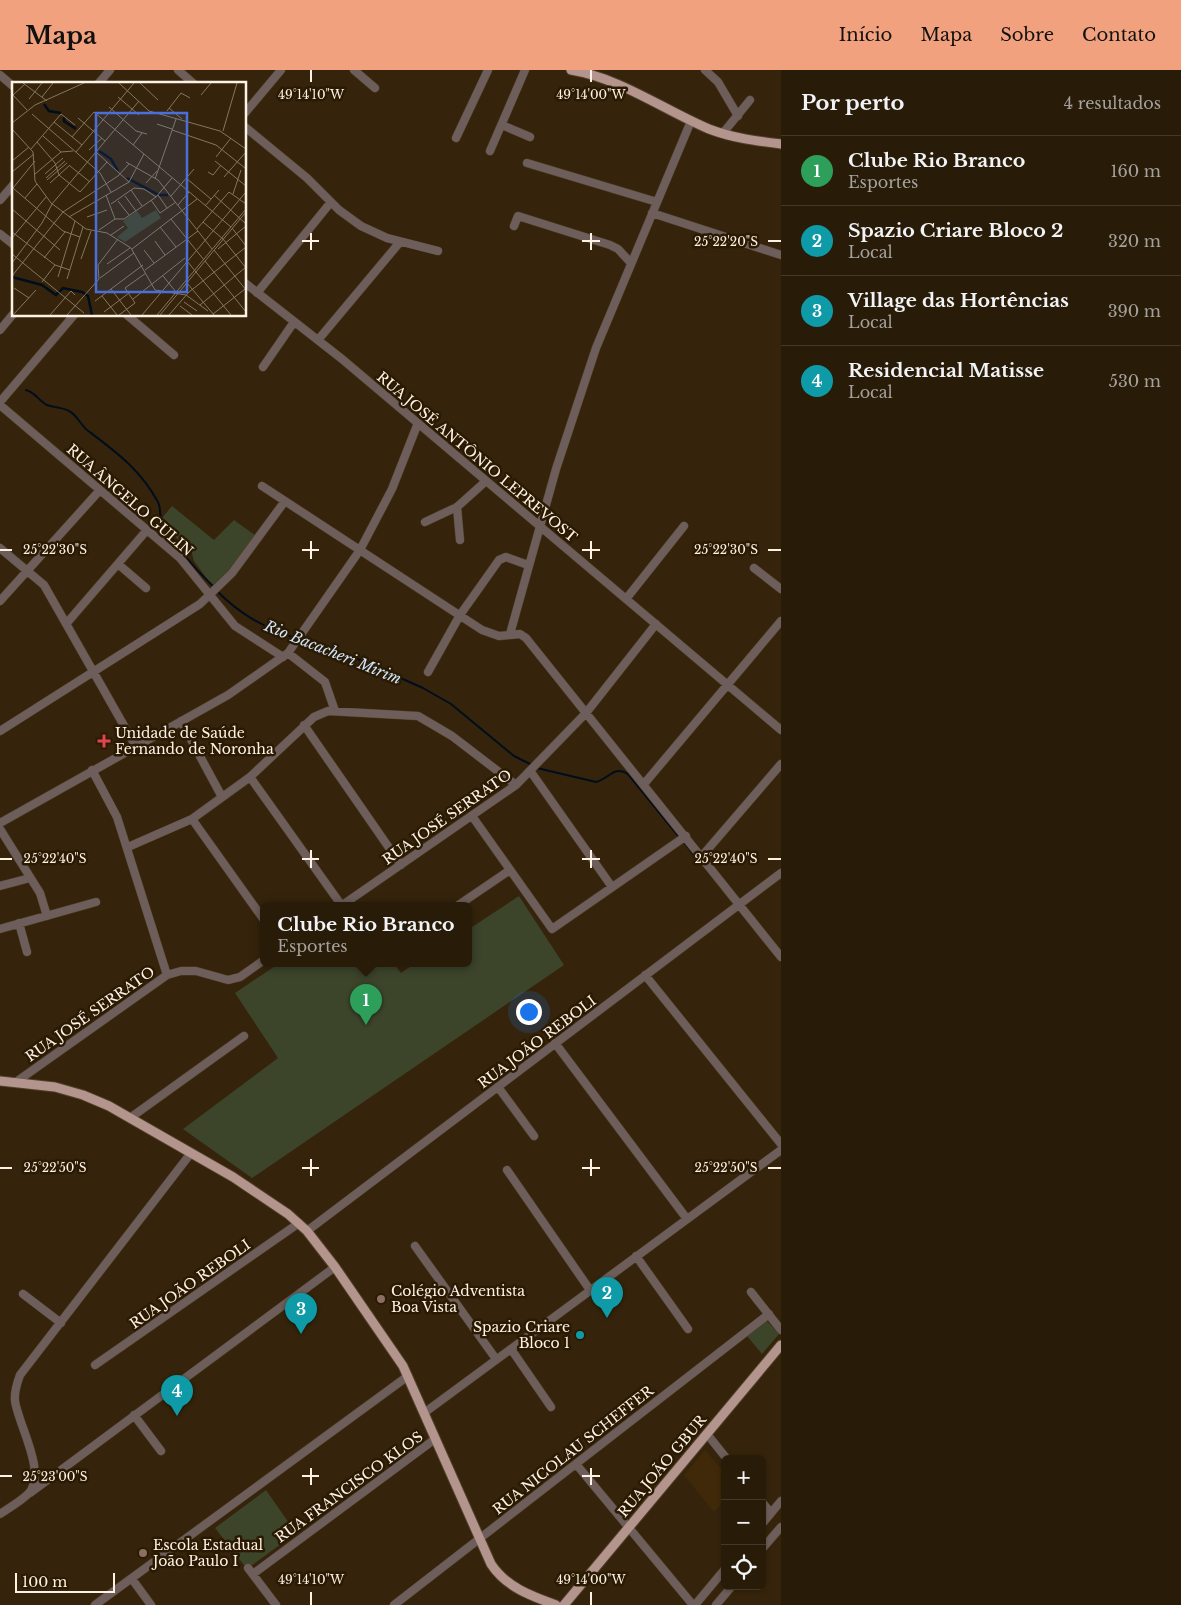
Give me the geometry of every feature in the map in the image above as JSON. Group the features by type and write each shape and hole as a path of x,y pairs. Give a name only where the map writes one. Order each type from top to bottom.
{"main road":[{"path":"571,70 604,80 691,121 724,134 781,144"},
{"path":"0,1081 68,1090 97,1101 130,1118 245,1185 299,1223 335,1266 388,1341 408,1376 491,1564 504,1579 522,1591 556,1605"},
{"name":"RUA JOÃO GBUR","path":"564,1605 781,1345"}],"street":[{"path":"100,82 110,70"},
{"path":"178,70 192,82"},
{"path":"246,112 281,70"},
{"path":"354,70 375,88"},
{"path":"456,138 488,70"},
{"path":"490,151 525,70"},
{"path":"707,70 718,82 738,116"},
{"path":"0,75 12,85"},
{"path":"724,134 750,100"},
{"path":"510,634 556,469 590,365 691,121"},
{"path":"502,125 530,137"},
{"path":"246,128 307,178 349,218 369,230 400,242 438,251"},
{"path":"527,163 657,202"},
{"path":"0,200 12,186"},
{"path":"256,292 331,202"},
{"path":"652,213 781,255"},
{"path":"514,226 518,216 610,245 618,249 632,263"},
{"path":"0,234 12,243"},
{"path":"318,340 400,242"},
{"name":"RUA JOSÉ ANTÔNIO LEPREVOST","path":"246,284 318,340 418,423 781,730"},
{"path":"0,330 12,315"},
{"path":"0,404 73,316"},
{"path":"128,316 174,355"},
{"path":"263,367 294,322"},
{"name":"RUA ÂNGELO GULIN","path":"0,404 180,558 235,626 286,655 325,682 335,711"},
{"path":"0,823 235,690 286,655 360,550 392,489 418,423"},
{"path":"425,522 457,507 486,481"},
{"path":"262,486 493,635 520,634"},
{"path":"0,601 100,490"},
{"path":"0,731 190,612 211,595 232,573 285,501"},
{"path":"457,507 460,540"},
{"path":"626,599 684,526"},
{"path":"66,624 147,530"},
{"path":"0,548 44,585 135,745"},
{"path":"428,672 460,615 501,558 506,557 528,565"},
{"path":"118,564 146,588"},
{"path":"754,568 781,589"},
{"path":"514,618 520,634 533,644 781,957"},
{"name":"RUA JOSÉ SERRATO","path":"348,902 516,785 534,769 586,713 656,624"},
{"path":"644,784 779,626"},
{"path":"128,847 192,819 250,777 318,713 335,711 418,716 452,736 516,785"},
{"path":"181,721 222,797"},
{"path":"304,725 401,865"},
{"path":"702,856 781,764"},
{"path":"534,769 612,887"},
{"path":"92,770 115,811 128,847 167,975"},
{"path":"250,777 339,902"},
{"path":"472,816 552,928 686,836"},
{"path":"192,819 260,914"},
{"path":"0,829 40,893 47,916"},
{"path":"463,902 510,870"},
{"name":"RUA JOÃO REBOLI","path":"307,1231 781,873"},
{"path":"0,886 30,878"},
{"path":"0,929 96,902"},
{"path":"19,923 27,952"},
{"name":"RUA JOSÉ SERRATO","path":"16,1082 167,975 181,971 196,971 228,980 240,977 260,963"},
{"path":"645,975 781,1144"},
{"path":"130,1118 244,1036"},
{"path":"556,1043 687,1219"},
{"path":"498,1087 534,1136"},
{"path":"424,1412 781,1150"},
{"path":"30,1493 34,1466 15,1402 16,1384 26,1368 191,1153"},
{"path":"507,1170 590,1290"},
{"name":"RUA JOÃO REBOLI","path":"95,1365 299,1223"},
{"path":"415,1246 496,1359"},
{"path":"636,1256 688,1329"},
{"path":"0,1514 335,1266"},
{"path":"751,1292 781,1330"},
{"path":"23,1294 61,1323"},
{"name":"RUA NICOLAU SCHEFFER","path":"394,1605 768,1314"},
{"path":"511,1349 551,1408"},
{"path":"96,1605 408,1376"},
{"path":"134,1415 161,1451"},
{"path":"706,1434 723,1455"},
{"name":"RUA FRANCISCO KLOS","path":"276,1605 251,1571 435,1439"},
{"path":"576,1464 694,1605 721,1574"},
{"path":"766,1519 781,1501"},
{"path":"766,1507 771,1513"},
{"path":"765,1545 781,1527"},
{"path":"132,1579 152,1605"},
{"path":"716,1605 729,1590"}],"shaded area":[{"path":"705,1450 721,1468 721,1504 714,1512 684,1475"}],"green space":[{"path":"172,506 214,540 234,520 256,536 227,572 212,586 194,561 191,550 181,544 162,518"},
{"path":"519,896 564,965 252,1178 183,1129 278,1058 235,993 274,967 396,967 401,973 410,967 472,967 472,927"},
{"path":"767,1321 779,1334 762,1354 747,1336"},
{"path":"266,1490 296,1533 247,1569 215,1528"}],"waterway":[{"name":"Rio Bacacheri Mirim","path":"26,390 47,405 72,413 87,430 135,471 151,490 158,502 161,517 177,546 214,587"},
{"name":"Rio Bacacheri Mirim","path":"217,591 235,607 253,619 295,638"},
{"name":"Rio Bacacheri Mirim","path":"300,639 351,656 423,688 451,704 514,756 532,765"},
{"name":"Rio Bacacheri Mirim","path":"537,768 596,782 615,772 619,771 628,774 680,838"},
{"name":"Rio Bacacheri Mirim","path":"683,841 700,863"}],"place":[{"name":"Unidade de Saúde Fernando de Noronha","path":"104,741"},
{"name":"Clube Rio Branco","path":"366,1025"},
{"name":"Colégio Adventista Boa Vista","path":"381,1299"},
{"name":"Spazio Criare Bloco 2","path":"607,1318"},
{"name":"Village das Hortências","path":"301,1334"},
{"name":"Spazio Criare Bloco 1","path":"580,1335"},
{"name":"Residencial Matisse","path":"177,1416"},
{"name":"Escola Estadual João Paulo I","path":"143,1553"}]}
